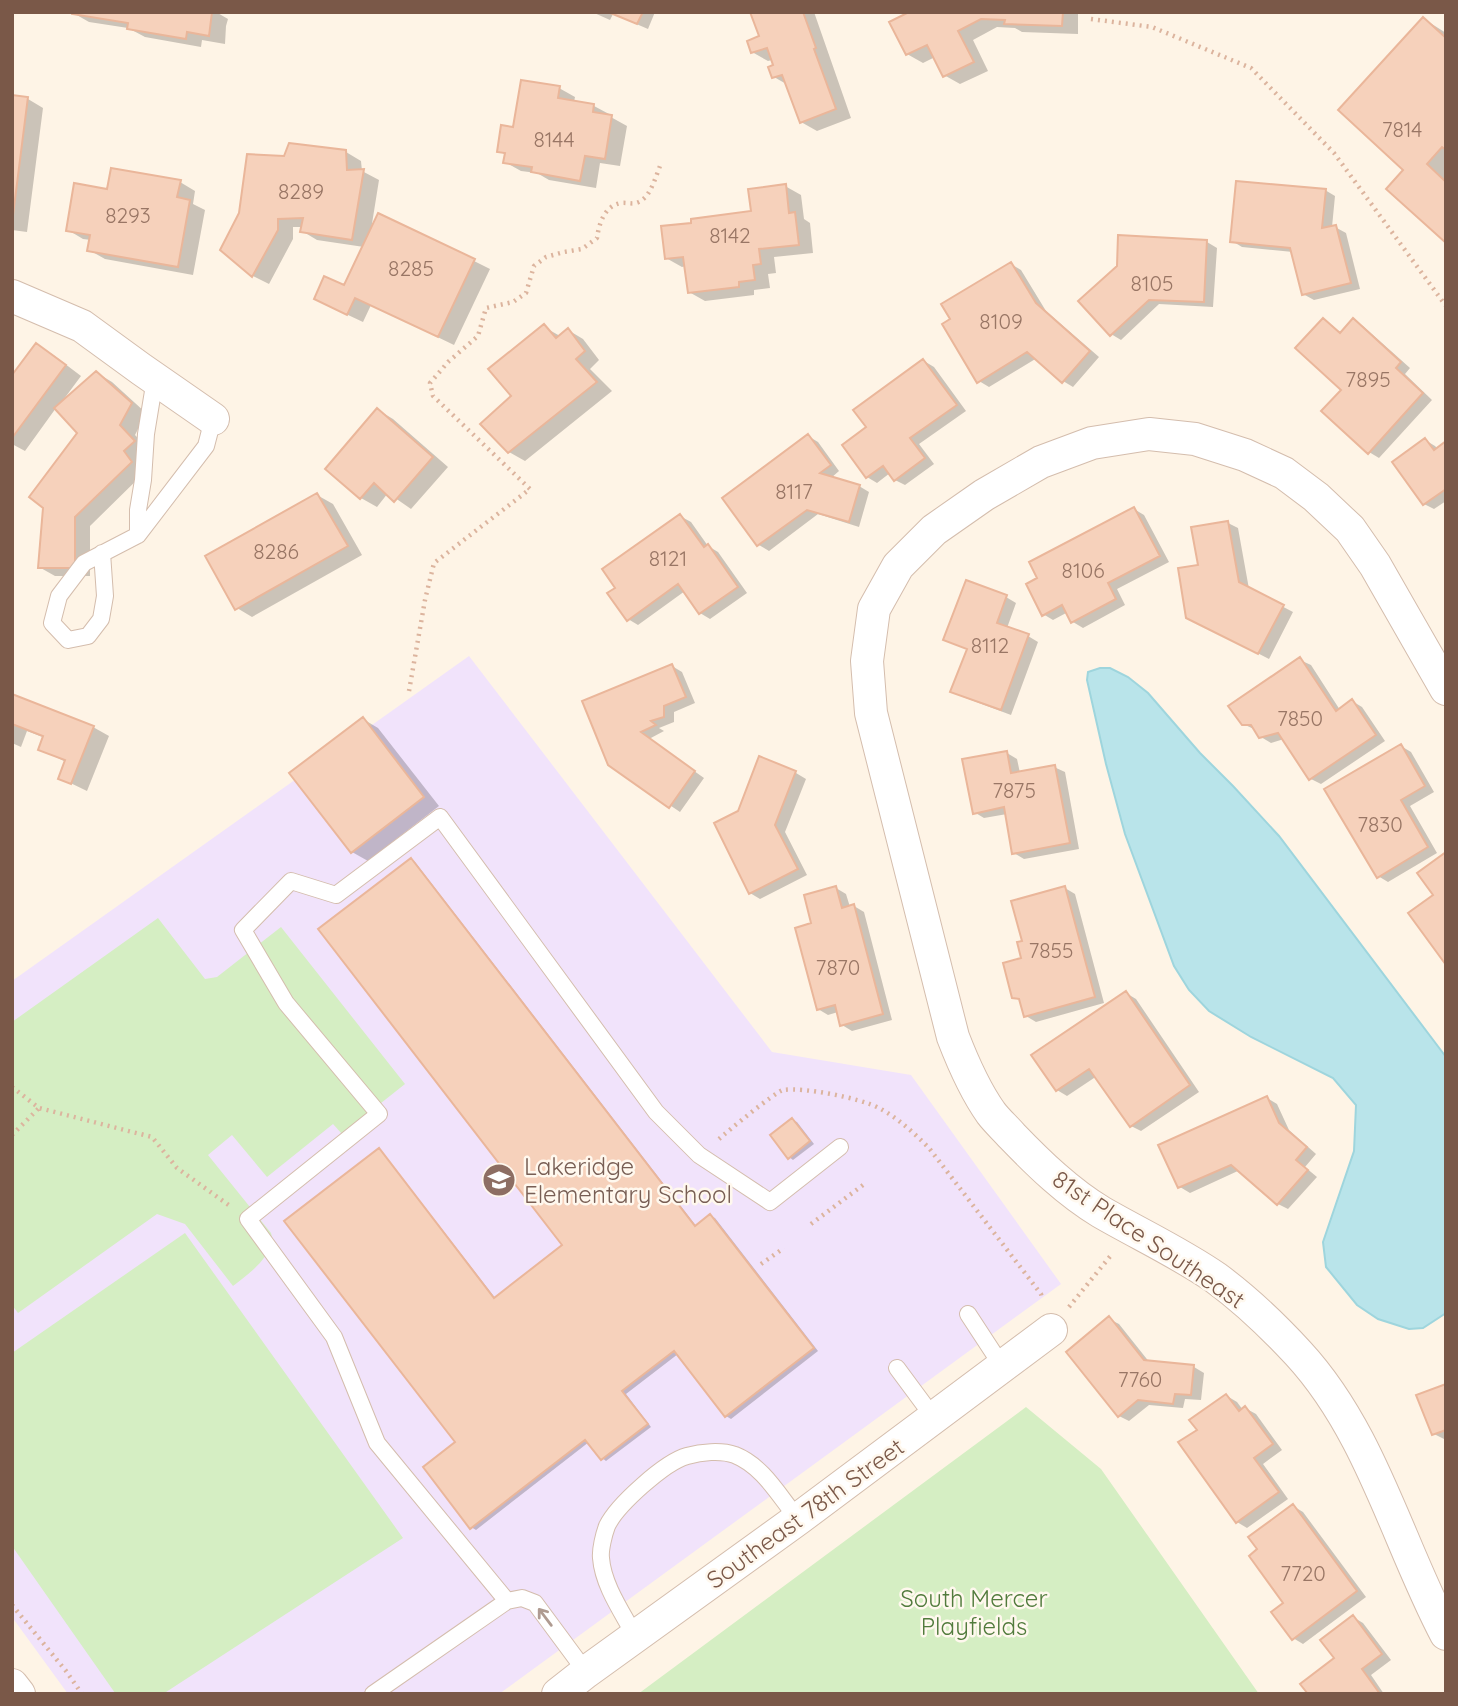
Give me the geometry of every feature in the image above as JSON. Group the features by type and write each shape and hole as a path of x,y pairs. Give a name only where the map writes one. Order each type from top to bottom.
{"street":[{"path":"12,296 82,326 213,419"},
{"name":"81st Place Southeast","path":"1446,689 1375,565 1350,529 1316,497 1284,473 1245,456 1195,439 1149,434 1093,443 1041,462 984,495 934,530 898,566 874,609 867,661 871,713 953,1037 968,1075 991,1113 1061,1184 1100,1211 1216,1278 1259,1314 1300,1355 1354,1434 1437,1594 1446,1634"},
{"name":"Southeast 78th Street","path":"558,1694 1051,1330"},
{"path":"12,1685 19,1694"}],"lane":[{"path":"138,535 146,434 155,379"},
{"path":"102,553 105,596 100,619 88,636 68,640 52,624 59,596 84,563 102,553 138,535 206,446 213,419"},
{"path":"507,1601 377,1443 334,1337 248,1219 379,1114 286,1003 243,930 291,881 336,895 440,817 656,1112 699,1154 769,1202 840,1147"},
{"path":"968,1314 1002,1366"},
{"path":"897,1368 934,1418"},
{"path":"635,1636 610,1590 600,1556 607,1526 626,1500 657,1474 685,1456 712,1452 733,1454 756,1466 798,1519"},
{"path":"373,1694 507,1601 522,1598 535,1603 586,1672"}],"path":[{"path":"1091,19 1152,27 1251,68 1334,153 1446,306"},
{"path":"409,691 434,563 530,489 433,396 430,383 448,362 478,336 486,308 513,302 526,293 534,266 547,257 582,249 597,238 600,221 610,208 621,203 634,205 645,199 660,166"},
{"path":"12,1087 39,1108 152,1137 177,1168 248,1219"},
{"path":"699,1154 781,1090 813,1091 852,1099 878,1108 910,1129 929,1148 1041,1294 1051,1330"},
{"path":"12,1135 39,1108"},
{"path":"811,1224 867,1182"},
{"path":"1051,1330 1132,1229"},
{"path":"761,1264 784,1248"},
{"path":"12,1605 82,1694"}],"shaded area":[{"name":"Lakeridge Elementary School","path":"469,656 772,1052 911,1075 1061,1284 499,1694 68,1694 12,1617 12,981"}],"green space":[{"path":"158,918 205,979 217,977 281,927 405,1084 342,1134 333,1124 267,1177 232,1135 208,1155 271,1233 273,1242 251,1272 233,1286 185,1224 157,1214 18,1313 12,1305 12,1022"},
{"path":"185,1233 403,1538 163,1694 115,1693 12,1546 12,1353"},
{"name":"South Mercer Playfields","path":"1026,1407 1101,1469 1259,1694 638,1694"}],"water":[{"path":"1110,668 1128,677 1148,693 1200,753 1279,836 1446,1057 1446,1313 1423,1328 1409,1329 1378,1319 1357,1305 1326,1267 1323,1242 1354,1151 1356,1105 1333,1078 1251,1037 1209,1011 1189,990 1174,966 1125,834 1106,764 1087,680 1088,672"}],"building":[{"path":"72,12 212,12 209,36 187,32 186,39 127,29 128,23"},
{"path":"608,12 643,12 637,24"},
{"path":"750,12 803,12 836,109 800,123 782,75 772,78 768,67 773,65 767,48 751,53 747,41 759,36"},
{"path":"909,12 1063,12 1062,26 1004,24 1005,20 981,19 958,31 974,62 943,77 927,45 906,55 889,22"},
{"path":"1423,17 1446,38 1446,150 1442,147 1427,164 1446,182 1446,243 1386,189 1403,170 1338,110"},
{"path":"521,80 560,86 558,98 594,104 593,112 612,115 605,159 585,156 580,181 531,172 532,167 503,163 505,153 497,152 501,125 513,127"},
{"path":"12,95 28,97 12,223"},
{"path":"289,143 346,150 347,170 364,169 352,240 300,232 303,218 278,219 278,230 252,277 220,250 239,213 247,154 284,156"},
{"path":"111,168 181,180 177,197 190,200 178,267 87,251 90,235 66,231 74,183 107,189"},
{"path":"1236,181 1326,189 1322,228 1336,225 1351,283 1302,295 1290,248 1230,242"},
{"path":"786,184 789,213 795,212 799,245 759,249 761,264 753,265 755,280 739,282 739,287 688,293 683,257 665,259 661,226 751,211 748,189"},
{"path":"378,213 475,259 438,337 355,298 347,315 314,299 324,276 344,285"},
{"path":"1118,235 1207,240 1204,302 1149,300 1110,336 1078,301 1117,266"},
{"path":"1011,262 1036,303 1090,351 1062,383 1027,352 977,383 942,324 950,319 941,304"},
{"path":"1323,318 1340,333 1353,318 1401,362 1396,368 1423,393 1368,454 1321,411 1341,390 1295,348"},
{"path":"544,324 556,338 568,328 585,351 576,359 597,382 508,453 480,424 511,396 488,369"},
{"path":"36,343 66,365 12,438 12,375"},
{"path":"923,359 957,405 910,438 925,458 894,481 883,466 866,478 842,445 866,427 853,410"},
{"path":"96,371 132,403 120,425 135,441 124,451 132,462 75,517 75,568 38,568 43,508 29,497 77,433 54,408"},
{"path":"377,408 433,457 394,502 374,483 360,499 325,469"},
{"path":"808,434 831,465 820,473 860,485 849,522 807,510 757,546 722,498"},
{"path":"1425,438 1434,450 1446,441 1446,489 1423,505 1392,462"},
{"path":"317,493 348,546 235,610 205,556"},
{"path":"1134,507 1160,556 1108,583 1116,599 1071,623 1062,605 1042,616 1026,584 1037,578 1029,562"},
{"path":"680,514 704,547 708,544 738,587 699,614 678,584 627,621 607,593 615,588 602,569"},
{"path":"1228,521 1239,582 1284,605 1258,654 1186,618 1178,568 1198,565 1191,527"},
{"path":"966,580 1007,595 997,623 1029,634 1001,710 950,692 967,649 943,640"},
{"path":"1300,657 1336,711 1352,699 1376,735 1309,780 1278,733 1259,738 1251,725 1242,725 1228,706"},
{"path":"672,664 686,697 664,706 664,717 651,721 656,725 641,732 695,771 669,808 608,765 582,701"},
{"path":"12,694 94,726 71,784 58,779 65,760 38,750 43,736 12,724"},
{"path":"363,717 424,797 351,853 289,773"},
{"path":"1401,744 1425,786 1401,800 1428,847 1377,878 1324,789"},
{"path":"1007,751 1011,773 1055,765 1070,843 1012,854 1004,807 973,814 962,759"},
{"path":"759,756 796,771 775,825 798,869 749,894 714,823 738,811"},
{"path":"1446,852 1446,965 1408,913 1433,895 1417,873"},
{"path":"411,858 695,1226 710,1214 814,1348 725,1417 674,1351 622,1391 648,1424 601,1460 585,1440 470,1529 423,1467 455,1442 284,1221 379,1148 494,1298 562,1245 318,929"},
{"path":"836,886 842,908 854,904 883,1014 840,1026 835,1005 817,1010 795,928 811,923 804,895"},
{"path":"1065,886 1095,997 1024,1017 1019,999 1012,998 1003,963 1021,958 1017,942 1022,941 1011,901"},
{"path":"1126,991 1190,1085 1130,1127 1089,1069 1056,1091 1031,1055"},
{"path":"1267,1096 1279,1123 1307,1147 1296,1160 1308,1170 1277,1205 1231,1165 1178,1188 1158,1145"},
{"path":"792,1118 810,1141 788,1159 770,1135"},
{"path":"1109,1316 1144,1360 1194,1365 1191,1395 1175,1394 1173,1404 1138,1400 1118,1417 1066,1352"},
{"path":"1446,1384 1446,1430 1432,1435 1416,1395"},
{"path":"1226,1394 1239,1411 1245,1406 1273,1444 1254,1458 1279,1492 1236,1523 1178,1442 1197,1430 1189,1420"},
{"path":"1293,1504 1357,1591 1292,1640 1271,1612 1283,1603 1249,1556 1257,1549 1248,1537"},
{"path":"1353,1615 1382,1654 1362,1669 1380,1694 1308,1694 1300,1684 1334,1658 1320,1640"}],"place":[{"name":"Lakeridge Elementary School","path":"499,1180"}]}
